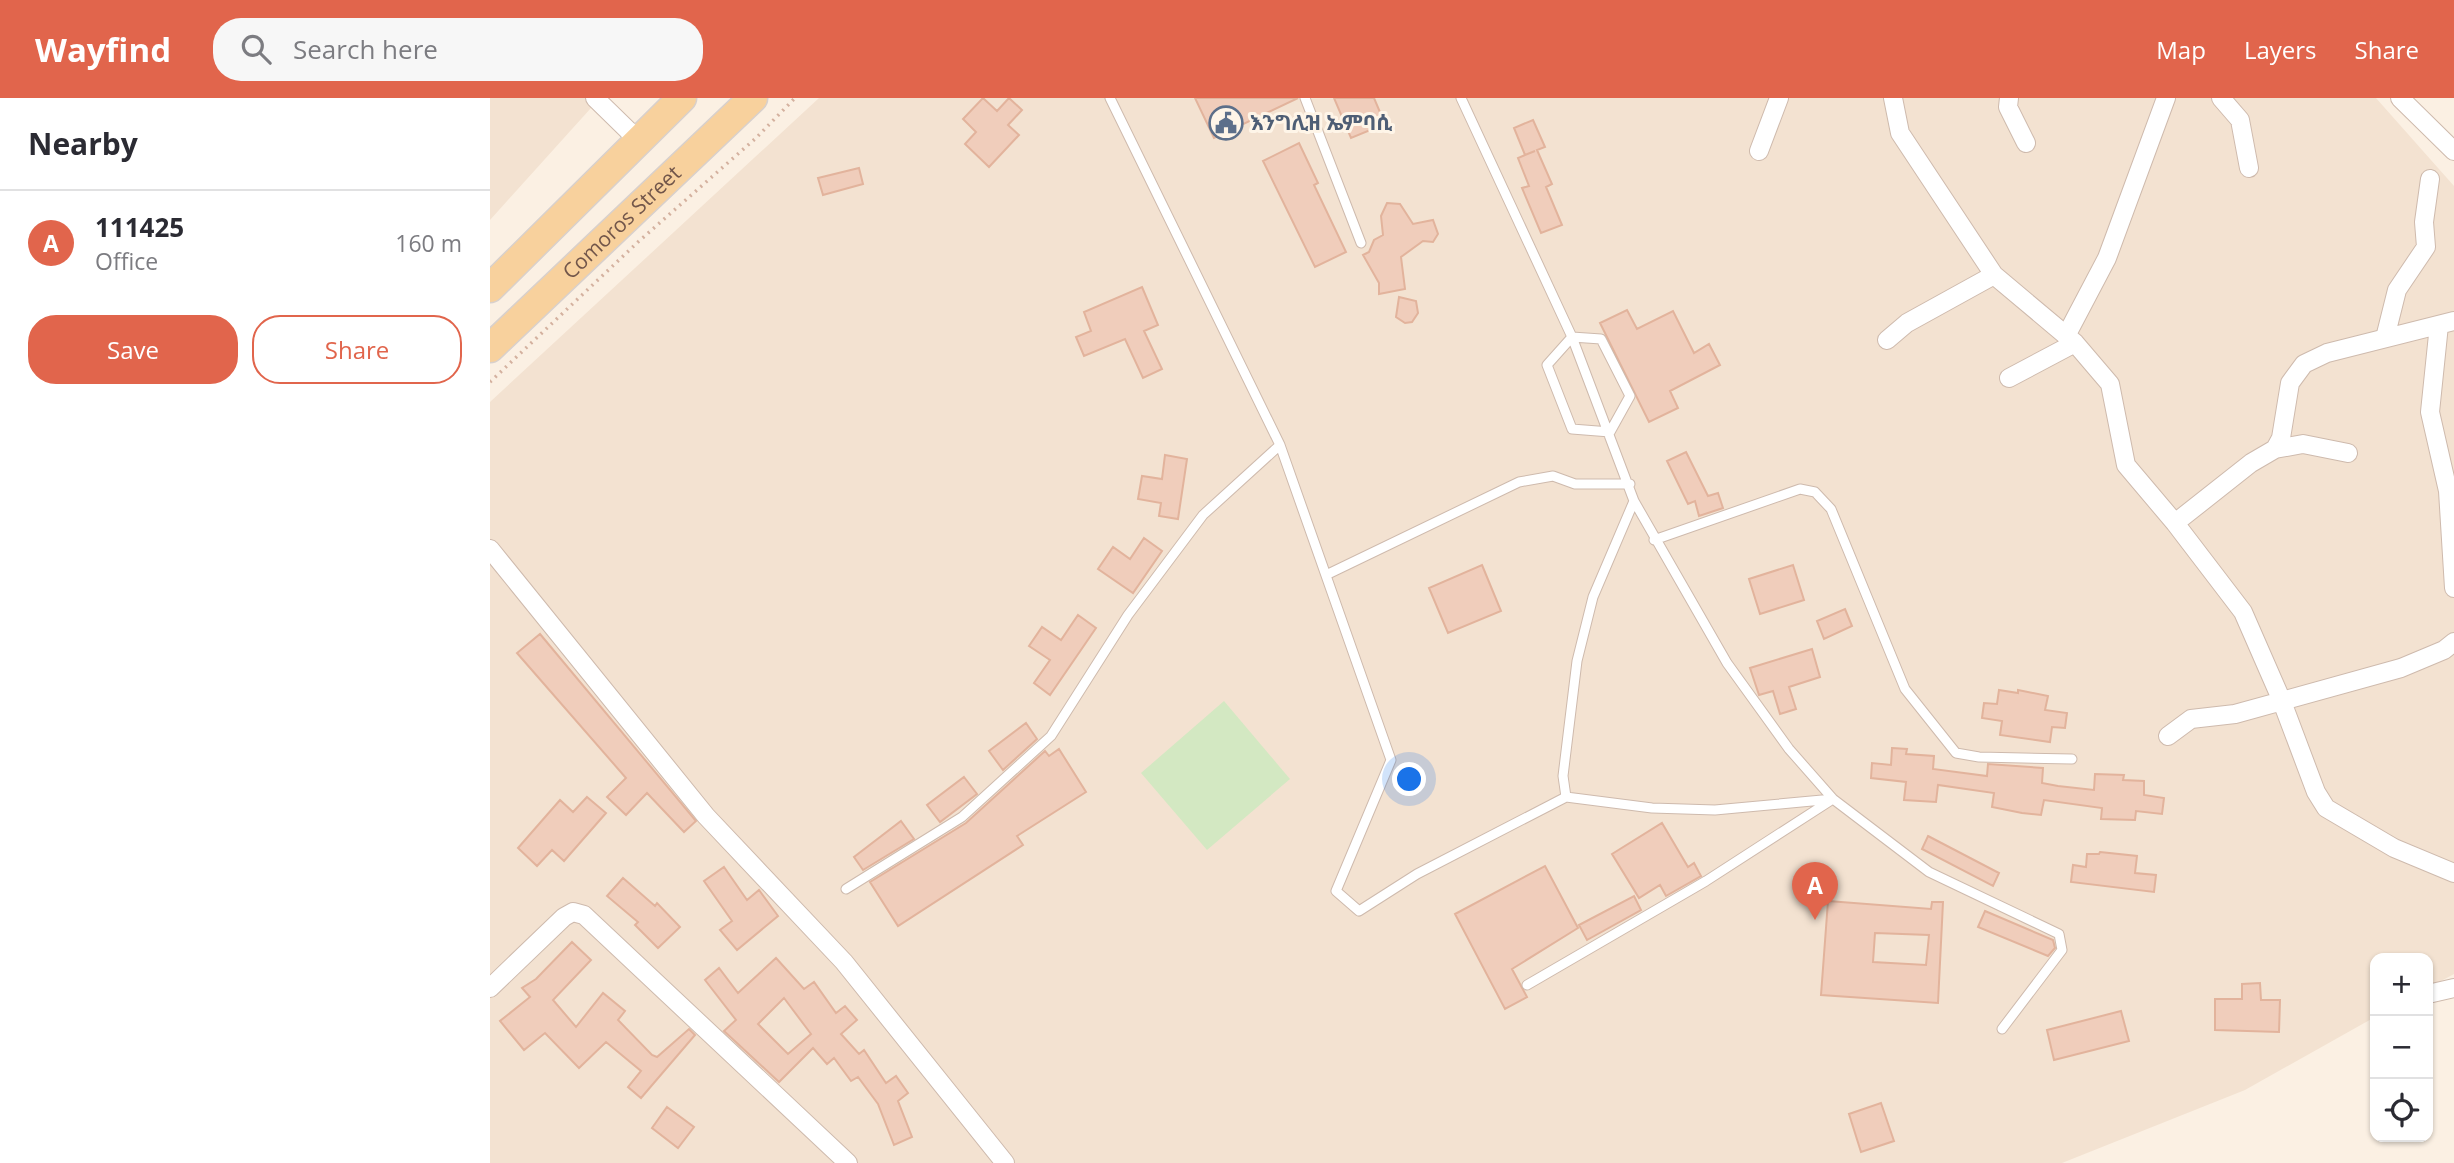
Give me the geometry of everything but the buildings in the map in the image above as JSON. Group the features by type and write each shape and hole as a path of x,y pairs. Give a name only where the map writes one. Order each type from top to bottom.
{"main road":[{"path":"490,288 682,98"},
{"name":"Comoros Street","path":"490,348 753,98"}],"street":[{"path":"595,98 639,141"},
{"path":"1759,151 1779,98"},
{"path":"1893,98 1900,133 1994,275 2070,339 2110,384 2126,465 2175,523 2242,612 2281,699 2316,792 2326,808 2395,848 2454,873"},
{"path":"2009,98 2008,107 2026,143"},
{"path":"2009,378 2070,339 2107,258 2166,98"},
{"path":"2221,98 2240,120 2249,168"},
{"path":"2400,98 2454,151"},
{"path":"2385,338 2397,289 2427,242 2424,222 2430,179"},
{"path":"1887,340 1908,323 1994,275"},
{"path":"2275,449 2281,438 2290,383 2304,364 2327,352 2446,323 2430,412 2448,491 2453,579"},
{"path":"2175,523 2251,463 2275,449 2303,444 2348,453"},
{"path":"490,549 706,816 844,962 1005,1163"},
{"path":"2168,736 2190,719 2235,714 2281,699 2401,668 2444,650 2454,642"},
{"path":"490,988 564,916 573,912 584,915 848,1163"},
{"path":"2433,993 2454,988"}],"lane":[{"path":"1110,98 1280,444 1391,760 1336,891 1359,912 1417,874 1566,797 1652,808 1715,810 1833,799"},
{"path":"1305,98 1361,243"},
{"path":"1461,98 1572,337 1630,484 1634,501 1727,663 1789,749 1833,799 1929,872 2059,934 2062,950 2002,1029"},
{"path":"1572,337 1546,365 1572,429 1610,432"},
{"path":"1572,337 1601,339 1630,396 1610,432"},
{"path":"846,889 961,817 1051,736 1128,615 1203,515 1280,444"},
{"path":"1326,575 1518,482 1553,476 1575,484 1630,484"},
{"path":"1654,540 1800,489 1815,492 1831,509 1905,689 1950,747 1956,753 1979,757 2072,759"},
{"path":"1566,797 1563,776 1577,661 1593,597 1634,501"},
{"path":"1527,985 1706,881 1833,799"}],"path":[{"path":"490,382 638,242 756,138 795,98"}],"shaded area":[{"path":"490,98 600,98 490,220"},
{"path":"819,98 2376,98 2454,186 2454,974 2433,985 2433,953 2370,953 2370,1020 2245,1090 2062,1163 490,1163 490,402"}],"green space":[{"path":"1224,701 1290,779 1207,850 1141,773"}],"place":[{"name":"እንግሊዝ ኤምባሲ","path":"1226,123"},
{"name":"111425","path":"1815,920"}]}
